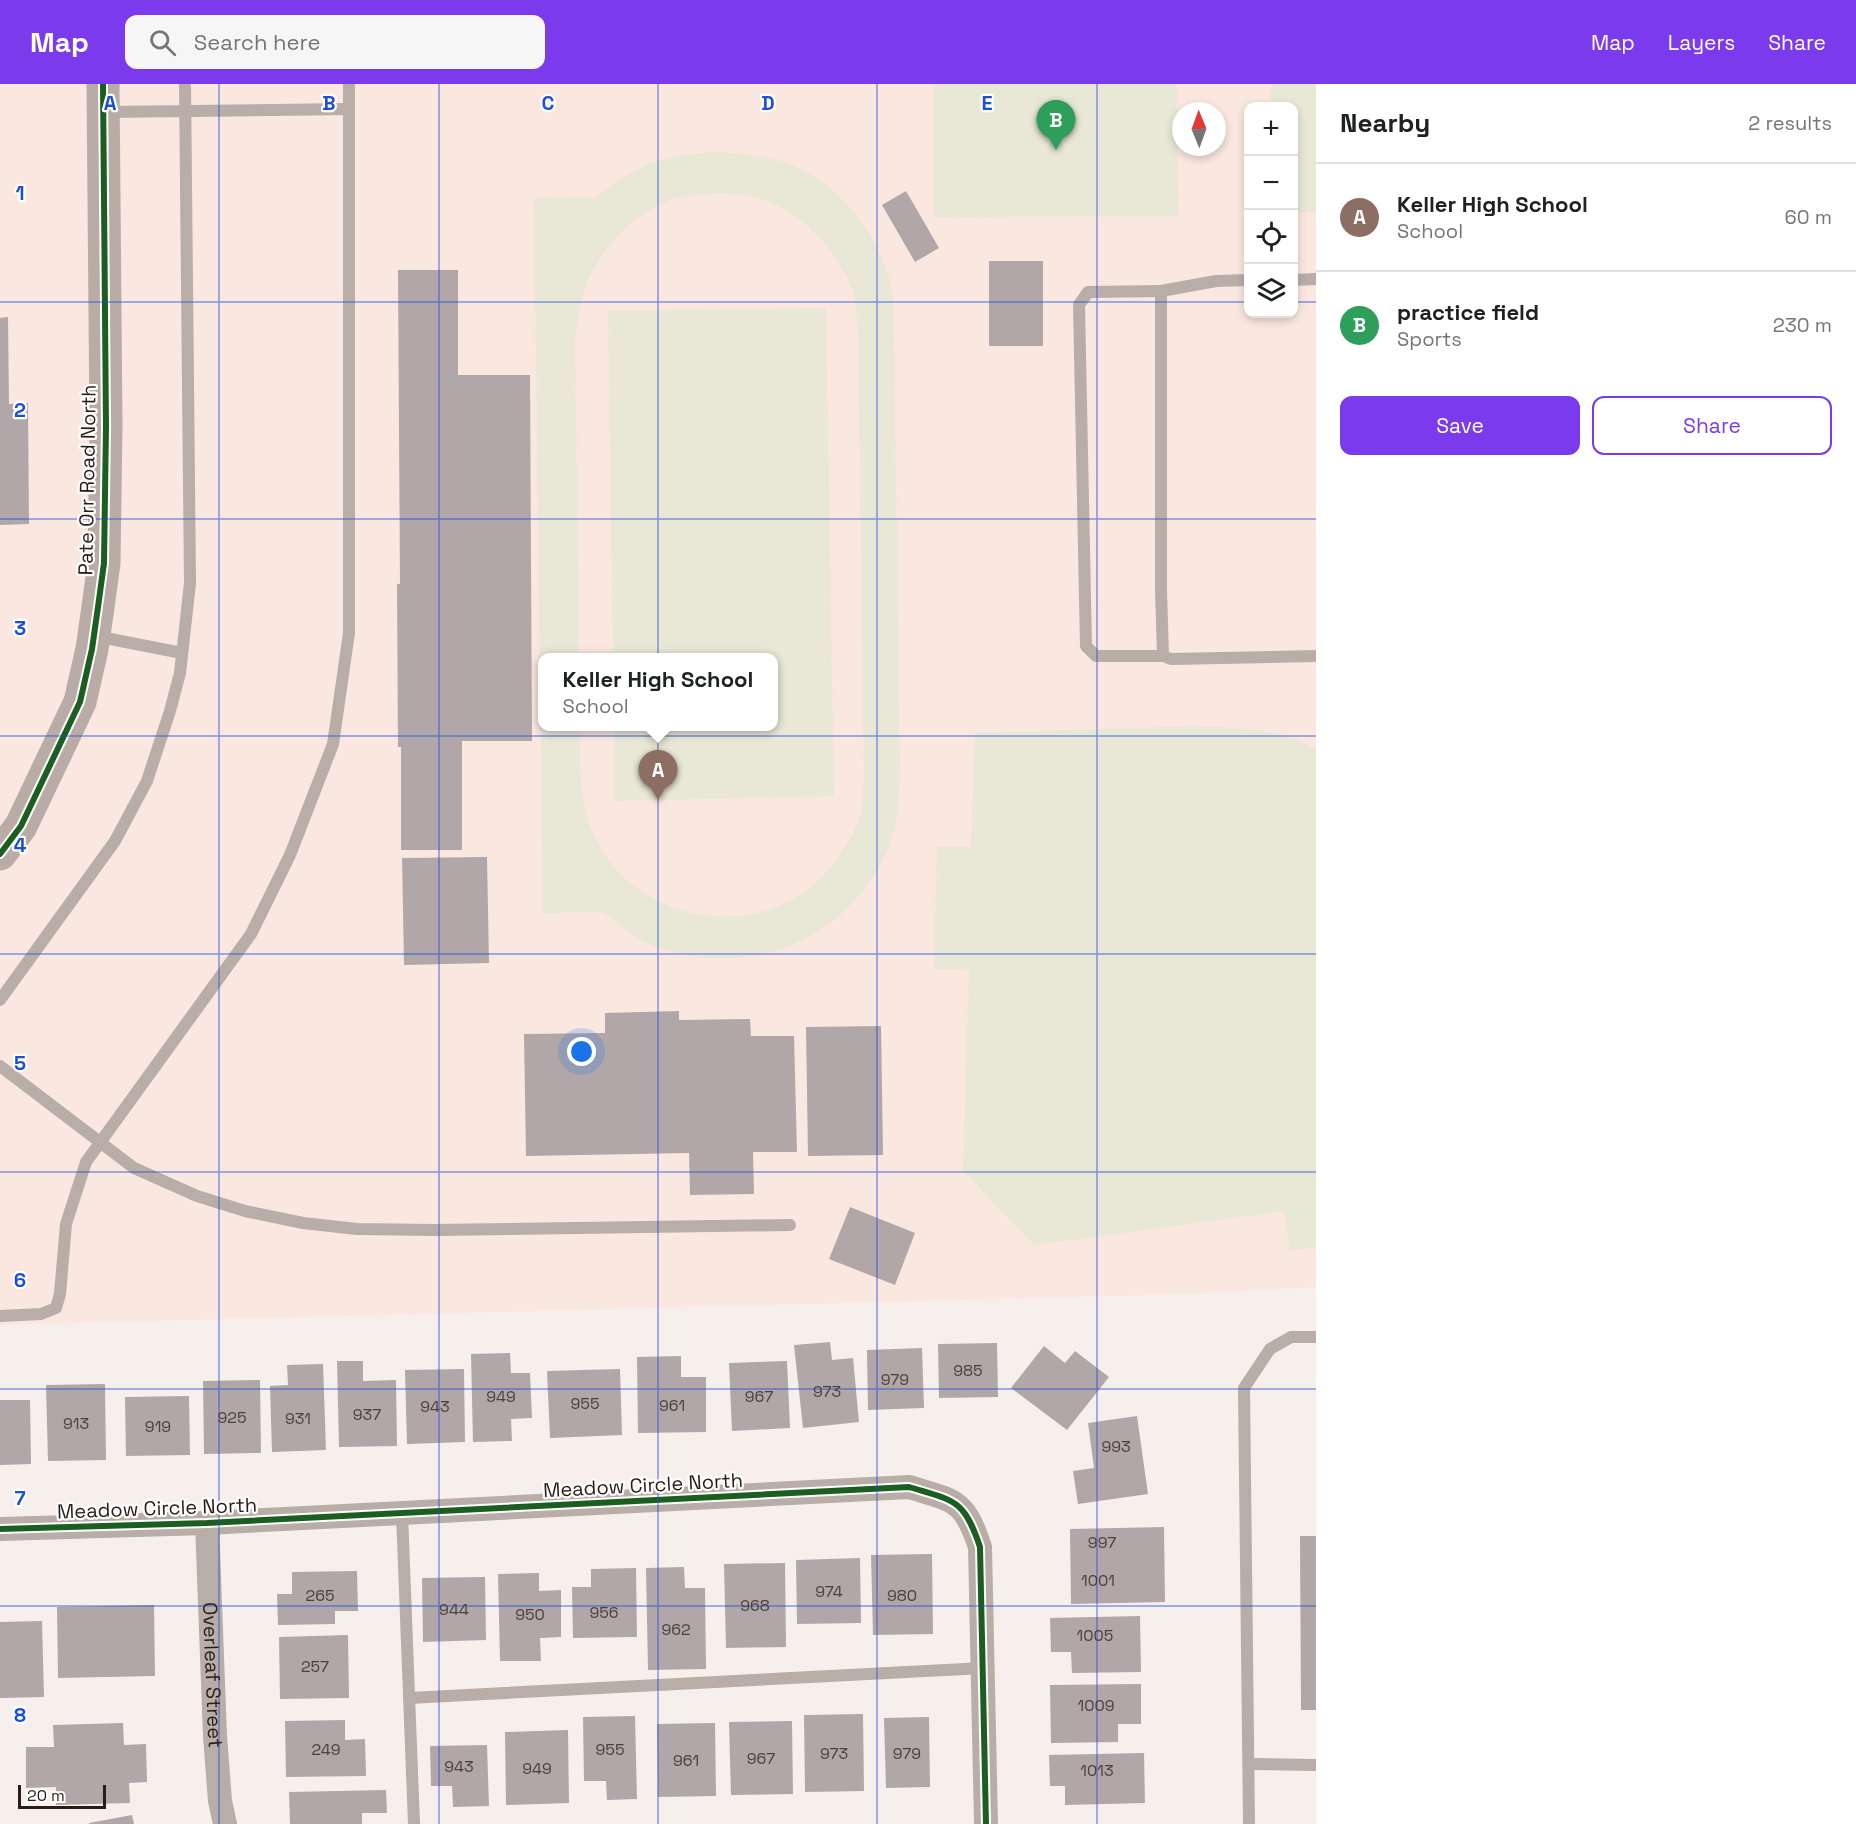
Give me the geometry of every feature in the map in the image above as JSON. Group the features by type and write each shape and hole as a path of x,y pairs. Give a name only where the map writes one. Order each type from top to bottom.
{"street":[{"name":"Pate Orr Road North","path":"0,854 21,826 80,702 94,635 104,563 106,426 103,98"},
{"name":"Meadow Circle North","path":"0,1529 402,1514 909,1487 942,1497 961,1507 972,1523 980,1547 987,1824"},
{"name":"Overleaf Street","path":"207,1523 214,1736 220,1801 225,1824"}],"lane":[{"path":"0,1000 115,842 147,781 180,674 190,583 185,84"},
{"path":"0,1316 41,1314 56,1308 60,1294 66,1224 86,1162 250,934 290,855 333,744 349,633 349,84"},
{"path":"103,98 185,111 349,109"},
{"path":"1298,280 1316,279"},
{"path":"1244,280 1216,281 1161,291 1088,292 1079,305 1086,646 1096,656 1163,656 1171,659 1316,656"},
{"path":"1161,291 1163,656"},
{"path":"94,635 182,653"},
{"path":"0,1066 134,1168 197,1196 245,1211 303,1223 357,1229 435,1230 790,1225"},
{"path":"1249,1824 1244,1388 1270,1349 1291,1337 1316,1337"},
{"path":"402,1514 414,1824"},
{"path":"409,1698 984,1668"},
{"path":"1249,1764 1316,1765"}],"shaded area":[{"path":"0,84 1316,84 1316,1287 1190,1294 0,1325"}],"green space":[{"path":"933,84 1177,84 1177,102 1172,102 1172,156 1178,156 1178,216 934,217"},
{"path":"1271,84 1316,84 1316,212 1298,212 1298,102 1271,102"},
{"path":"716,152 767,157 803,170 837,194 852,210 876,246 891,285 894,330 900,779 893,834 887,851 872,878 854,902 808,937 781,949 753,956 723,958 676,953 642,941 610,916 599,912 543,914 541,731 580,731 581,784 584,807 605,856 633,885 666,905 704,915 742,915 780,905 813,885 841,853 861,812 864,780 858,331 855,305 852,289 836,258 813,231 786,210 749,196 717,193 680,197 648,211 634,222 620,234 597,263 583,294 575,335 579,653 540,653 534,198 596,197 621,178 650,163 682,155"},
{"path":"826,308 834,796 615,801 614,731 778,731 778,653 613,653 608,311"},
{"path":"1193,726 1256,730 1288,737 1316,749 1316,1247 1290,1251 1284,1211 1034,1245 963,1171 969,970 934,969 937,847 971,847 975,733"}],"building":[{"path":"906,191 939,248 915,262 882,205"},
{"path":"989,261 1043,261 1043,346 989,346"},
{"path":"398,270 458,270 458,375 530,375 532,741 462,741 462,850 401,850 397,584 400,584"},
{"path":"8,317 9,404 28,403 29,524 0,525 0,318"},
{"path":"487,857 489,963 404,965 402,858"},
{"path":"679,1011 679,1020 750,1019 751,1036 794,1036 797,1152 753,1152 754,1194 690,1195 689,1153 526,1156 524,1034 605,1033 605,1013"},
{"path":"881,1026 883,1155 808,1156 806,1027"},
{"path":"850,1207 915,1233 895,1285 829,1259"},
{"path":"830,1342 832,1360 853,1358 859,1422 803,1428 794,1345"},
{"path":"997,1343 998,1397 939,1398 938,1344"},
{"path":"1044,1346 1065,1363 1075,1351 1109,1377 1067,1430 1011,1388"},
{"path":"922,1348 924,1408 868,1410 867,1350"},
{"path":"510,1353 511,1373 530,1373 532,1418 511,1419 512,1441 473,1442 471,1354"},
{"path":"681,1356 681,1377 706,1377 706,1432 638,1433 637,1357"},
{"path":"337,1361 363,1361 363,1381 396,1380 397,1446 339,1447"},
{"path":"787,1361 790,1428 732,1431 729,1363"},
{"path":"323,1364 326,1450 272,1452 270,1386 288,1385 287,1365"},
{"path":"464,1369 465,1442 407,1444 405,1370"},
{"path":"620,1369 622,1435 550,1438 547,1371"},
{"path":"260,1380 261,1453 204,1454 203,1381"},
{"path":"105,1384 106,1460 48,1461 46,1385"},
{"path":"189,1396 190,1455 126,1456 125,1397"},
{"path":"0,1400 30,1400 31,1464 0,1465"},
{"path":"1137,1416 1148,1494 1078,1504 1073,1471 1094,1468 1088,1423"},
{"path":"1164,1527 1165,1602 1071,1604 1070,1529"},
{"path":"1300,1536 1316,1536 1316,1710 1301,1710"},
{"path":"932,1554 933,1634 873,1635 871,1555"},
{"path":"860,1558 861,1623 797,1624 796,1560"},
{"path":"785,1563 786,1647 726,1648 724,1564"},
{"path":"684,1567 685,1588 705,1588 706,1669 648,1670 646,1568"},
{"path":"636,1568 637,1637 573,1638 572,1587 591,1587 591,1569"},
{"path":"357,1571 358,1611 335,1611 335,1624 278,1625 277,1594 292,1594 292,1572"},
{"path":"539,1573 539,1591 561,1590 561,1637 540,1638 541,1661 500,1661 498,1574"},
{"path":"485,1577 486,1640 423,1642 422,1578"},
{"path":"154,1605 155,1676 58,1678 57,1607"},
{"path":"1140,1616 1141,1672 1072,1673 1071,1652 1051,1652 1050,1618"},
{"path":"42,1621 44,1697 0,1698 0,1622"},
{"path":"348,1635 349,1698 280,1699 279,1637"},
{"path":"1141,1684 1141,1724 1118,1724 1118,1742 1051,1743 1050,1685"},
{"path":"863,1714 864,1791 805,1792 804,1715"},
{"path":"635,1716 637,1799 607,1800 606,1781 584,1781 583,1717"},
{"path":"929,1717 930,1787 886,1788 884,1718"},
{"path":"345,1720 345,1740 365,1739 366,1776 286,1777 285,1721"},
{"path":"792,1721 793,1794 731,1795 729,1722"},
{"path":"123,1723 124,1745 146,1744 147,1782 129,1783 130,1803 56,1805 56,1787 26,1788 26,1747 54,1747 53,1725"},
{"path":"715,1723 716,1796 658,1797 657,1724"},
{"path":"568,1730 569,1803 506,1805 505,1732"},
{"path":"487,1745 489,1806 453,1807 452,1786 431,1786 430,1746"},
{"path":"1144,1753 1145,1803 1065,1805 1065,1786 1050,1786 1049,1755"},
{"path":"386,1790 387,1813 362,1813 362,1824 290,1824 289,1792"},
{"path":"132,1815 134,1824 89,1824 89,1823"}],"cycle path":[{"path":"0,854 21,826 80,702 92,649 104,563 106,426 103,84"},
{"path":"0,1529 207,1523 909,1487 956,1504 969,1519 980,1547 986,1824"}],"place":[{"name":"practice field","path":"1056,150"},
{"name":"Keller High School","path":"658,800"}]}
